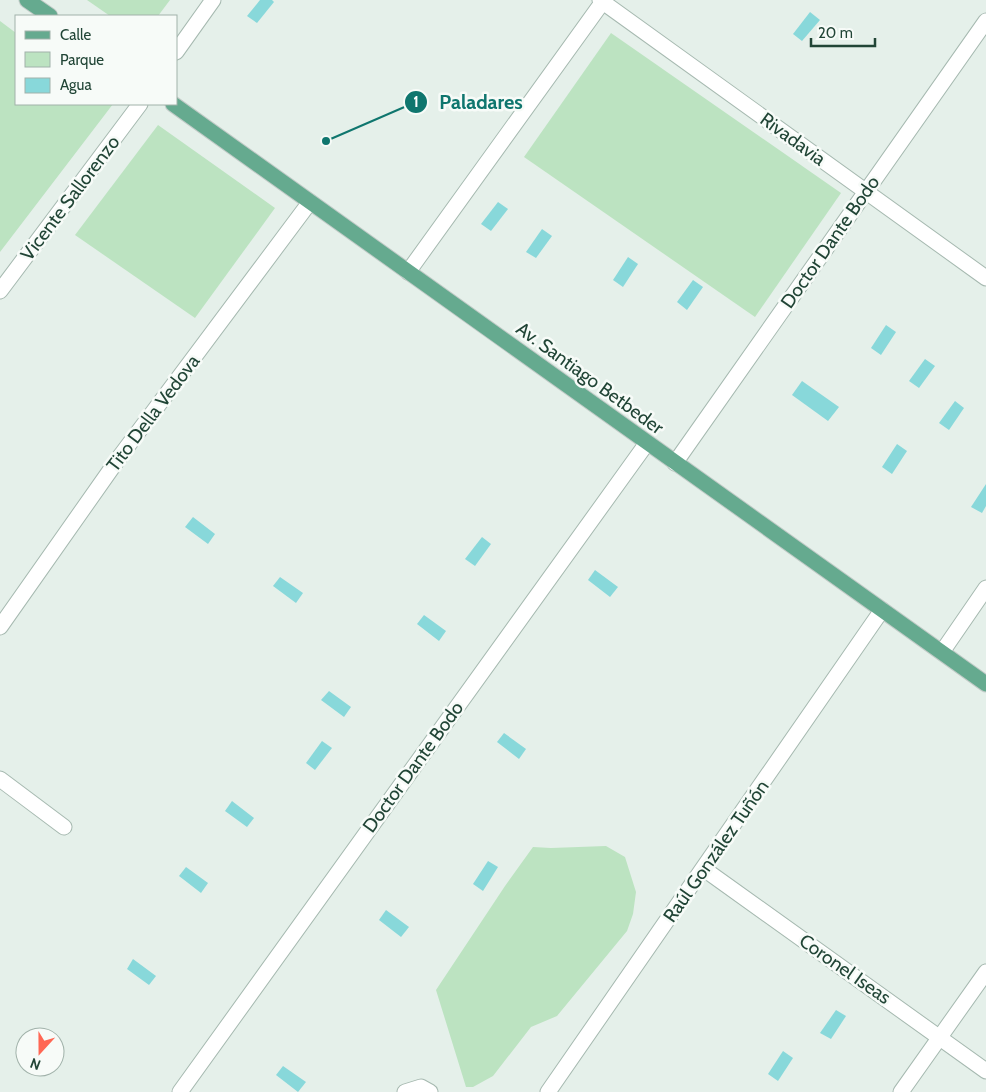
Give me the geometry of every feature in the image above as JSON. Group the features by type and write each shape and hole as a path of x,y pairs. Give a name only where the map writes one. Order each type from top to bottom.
{"main road":[{"path":"27,0 49,15"},
{"name":"Av. Santiago Betbeder","path":"174,105 986,684"}],"street":[{"path":"178,49 212,0"},
{"path":"408,272 602,1"},
{"name":"Rivadavia","path":"602,1 986,278"},
{"name":"Doctor Dante Bodo","path":"675,463 986,21"},
{"name":"Vicente Sallorenzo","path":"0,291 139,105"},
{"name":"Tito Della Vedova","path":"0,627 121,455 310,202"},
{"name":"Doctor Dante Bodo","path":"180,1092 647,443"},
{"path":"942,652 986,588"},
{"name":"Raúl González Tuñón","path":"548,1092 882,610"},
{"path":"0,779 64,827"},
{"name":"Coronel Iseas","path":"704,869 940,1036 986,1071"},
{"path":"900,1092 986,972"},
{"path":"405,1092 426,1090"}],"green space":[{"path":"87,0 170,0 159,15 109,15"},
{"path":"0,21 15,32 15,105 112,105 0,252"},
{"path":"611,33 841,193 755,317 524,157"},
{"path":"158,125 275,208 195,318 75,235"},
{"path":"606,846 625,857 636,892 633,914 627,931 557,1016 531,1027 493,1076 473,1087 466,1087 436,990 533,847"}],"water":[{"path":"260,0 272,0 274,2 257,23 247,16"},
{"path":"810,12 820,20 802,41 793,34"},
{"path":"498,202 508,209 491,231 481,224"},
{"path":"542,229 552,236 536,258 526,252"},
{"path":"628,257 638,264 623,287 613,280"},
{"path":"693,280 703,287 687,310 677,302"},
{"path":"886,325 896,332 881,355 871,348"},
{"path":"925,359 935,366 919,388 909,381"},
{"path":"802,381 839,407 828,421 792,395"},
{"path":"955,401 964,408 949,430 939,423"},
{"path":"897,444 907,451 892,474 882,467"},
{"path":"986,484 986,506 982,513 971,507"},
{"path":"193,517 215,534 208,544 185,527"},
{"path":"482,537 491,544 475,566 465,559"},
{"path":"595,570 618,587 610,597 588,580"},
{"path":"280,577 303,593 296,603 273,586"},
{"path":"424,615 446,631 439,641 417,624"},
{"path":"329,691 351,707 344,717 321,700"},
{"path":"504,733 526,749 519,759 497,742"},
{"path":"322,741 332,748 315,770 306,763"},
{"path":"232,801 254,818 247,827 225,811"},
{"path":"488,861 498,867 483,891 473,884"},
{"path":"186,867 208,883 201,893 179,876"},
{"path":"386,910 409,927 401,937 379,920"},
{"path":"133,959 156,976 149,985 127,969"},
{"path":"836,1010 846,1016 831,1039 820,1033"},
{"path":"783,1051 793,1058 778,1081 768,1074"},
{"path":"283,1066 306,1082 298,1092 276,1075"}],"place":[{"name":"Paladares","path":"326,141"}]}
